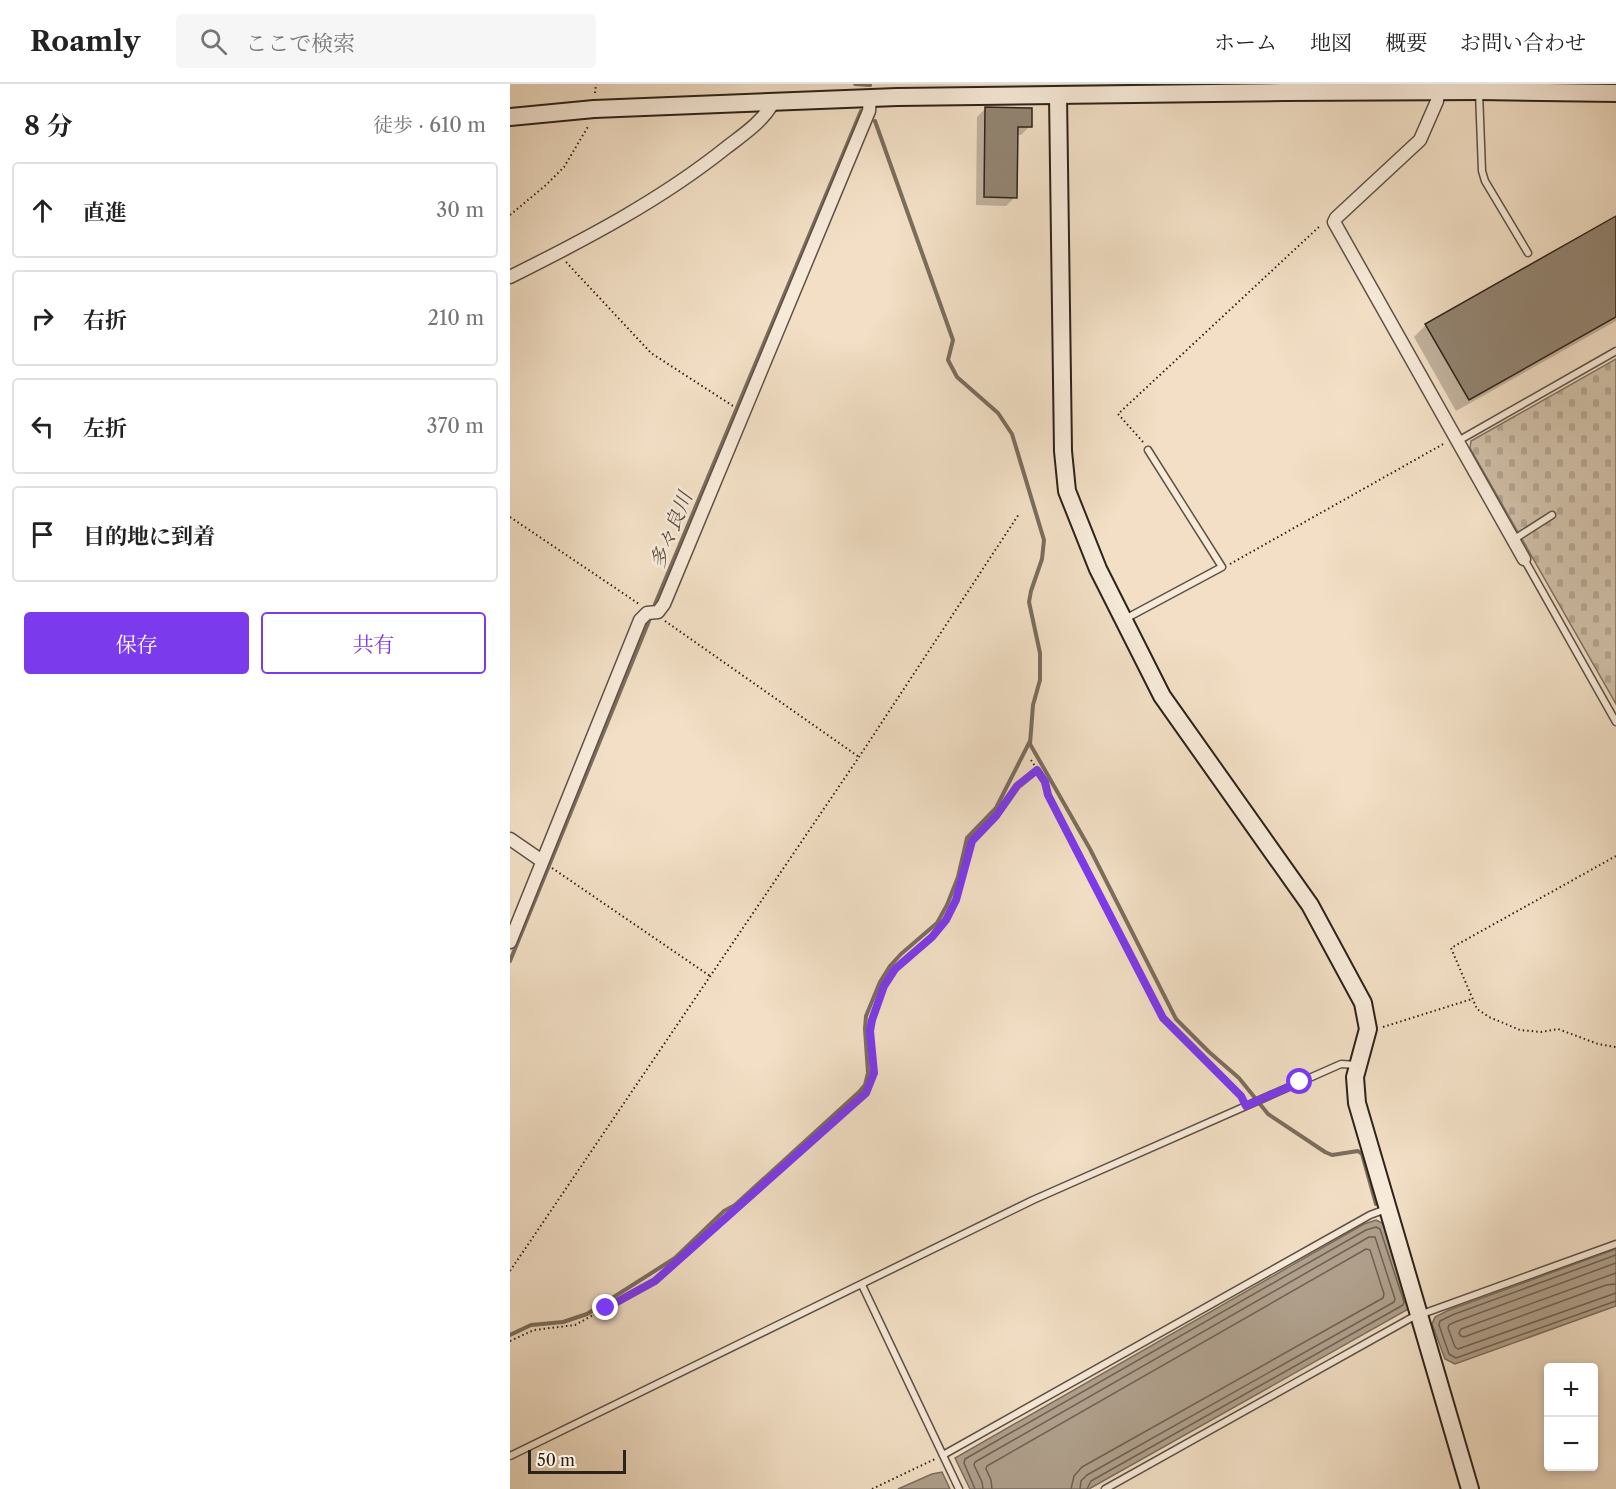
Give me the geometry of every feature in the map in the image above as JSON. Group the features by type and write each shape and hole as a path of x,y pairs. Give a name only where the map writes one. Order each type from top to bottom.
{"street":[{"path":"510,117 594,109 870,97 897,90 1438,91 1479,88 1616,93"},
{"path":"1058,89 1063,451 1069,498 1123,621 1174,714 1310,905 1354,984 1365,1010 1368,1029 1354,1084 1357,1103 1470,1489"},
{"path":"1438,91 1437,101 1420,140 1334,222 1524,559"},
{"path":"510,942 640,620 664,604 869,111 870,97"},
{"path":"510,277 639,209 702,168 759,122 773,103"},
{"path":"510,839 542,861"}],"lane":[{"path":"1479,88 1482,171 1485,181 1528,253"},
{"path":"1458,441 1616,351"},
{"path":"1123,621 1222,567 1148,450"},
{"path":"1513,540 1552,515"},
{"path":"1524,559 1616,722"},
{"path":"510,1456 1033,1200 1341,1064 1358,1066"},
{"path":"943,1455 1370,1215 1388,1209"},
{"path":"1105,1489 1420,1314 1616,1244"},
{"path":"862,1285 959,1489"}],"path":[{"path":"510,214 564,167 589,124 594,109"},
{"path":"1148,450 1118,414 1320,225 1335,220"},
{"path":"558,253 651,353 743,413"},
{"path":"1222,567 1449,441 1458,441"},
{"path":"510,1271 859,757 1019,514"},
{"path":"510,517 665,621 859,757"},
{"path":"1031,760 1045,782 1048,795 1163,1018 1249,1105"},
{"path":"510,1341 534,1330 575,1325 655,1281 866,1093 874,1073 870,1031 884,986 895,969 932,937 946,920 956,900 972,841 996,816 1017,786 1037,770"},
{"path":"1616,856 1451,948 1477,1009 1489,1017 1520,1030 1541,1032 1558,1029 1598,1044 1616,1047"},
{"path":"542,861 710,976"},
{"path":"1368,1029 1378,1029 1472,999"},
{"path":"872,1489 943,1455"}],"green space":[{"path":"1616,359 1616,704 1470,448 1471,441"}],"water":[{"path":"1376,1220 1386,1225 1412,1307 1089,1489 970,1489 955,1458 1364,1224"},
{"path":"1616,1249 1616,1306 1455,1364 1445,1359 1432,1324 1435,1317"},
{"path":"942,1472 950,1489 898,1489 932,1474"}],"building":[{"path":"985,107 1032,108 1032,127 1018,127 1017,198 984,197"},
{"path":"1616,216 1616,317 1469,400 1425,324"}],"waterway":[{"name":"多々良川","path":"855,84 870,85"},
{"name":"多々良川","path":"653,609 861,111"},
{"path":"875,121 953,340 948,360 957,377 998,413 1012,434 1044,540 1042,559 1029,602 1040,653 1040,680 1033,705 1030,744 1090,849 1176,1019 1239,1078 1268,1114 1332,1155 1358,1151 1362,1154 1376,1204"},
{"name":"多々良川","path":"510,961 651,616"},
{"path":"510,1335 531,1325 563,1322 587,1314 675,1258 724,1211 735,1205 859,1092 865,1085 868,1073 866,1016 880,982 901,954 937,923 958,877 967,838 996,808 1030,741"}],"route":[{"path":"606,1308 655,1281 866,1093 871,1084 875,1065 870,1031 874,1011 884,986 895,969 932,937 946,920 956,900 972,841 996,816 1017,786 1037,770 1163,1018 1241,1096 1246,1106 1300,1082"}]}
